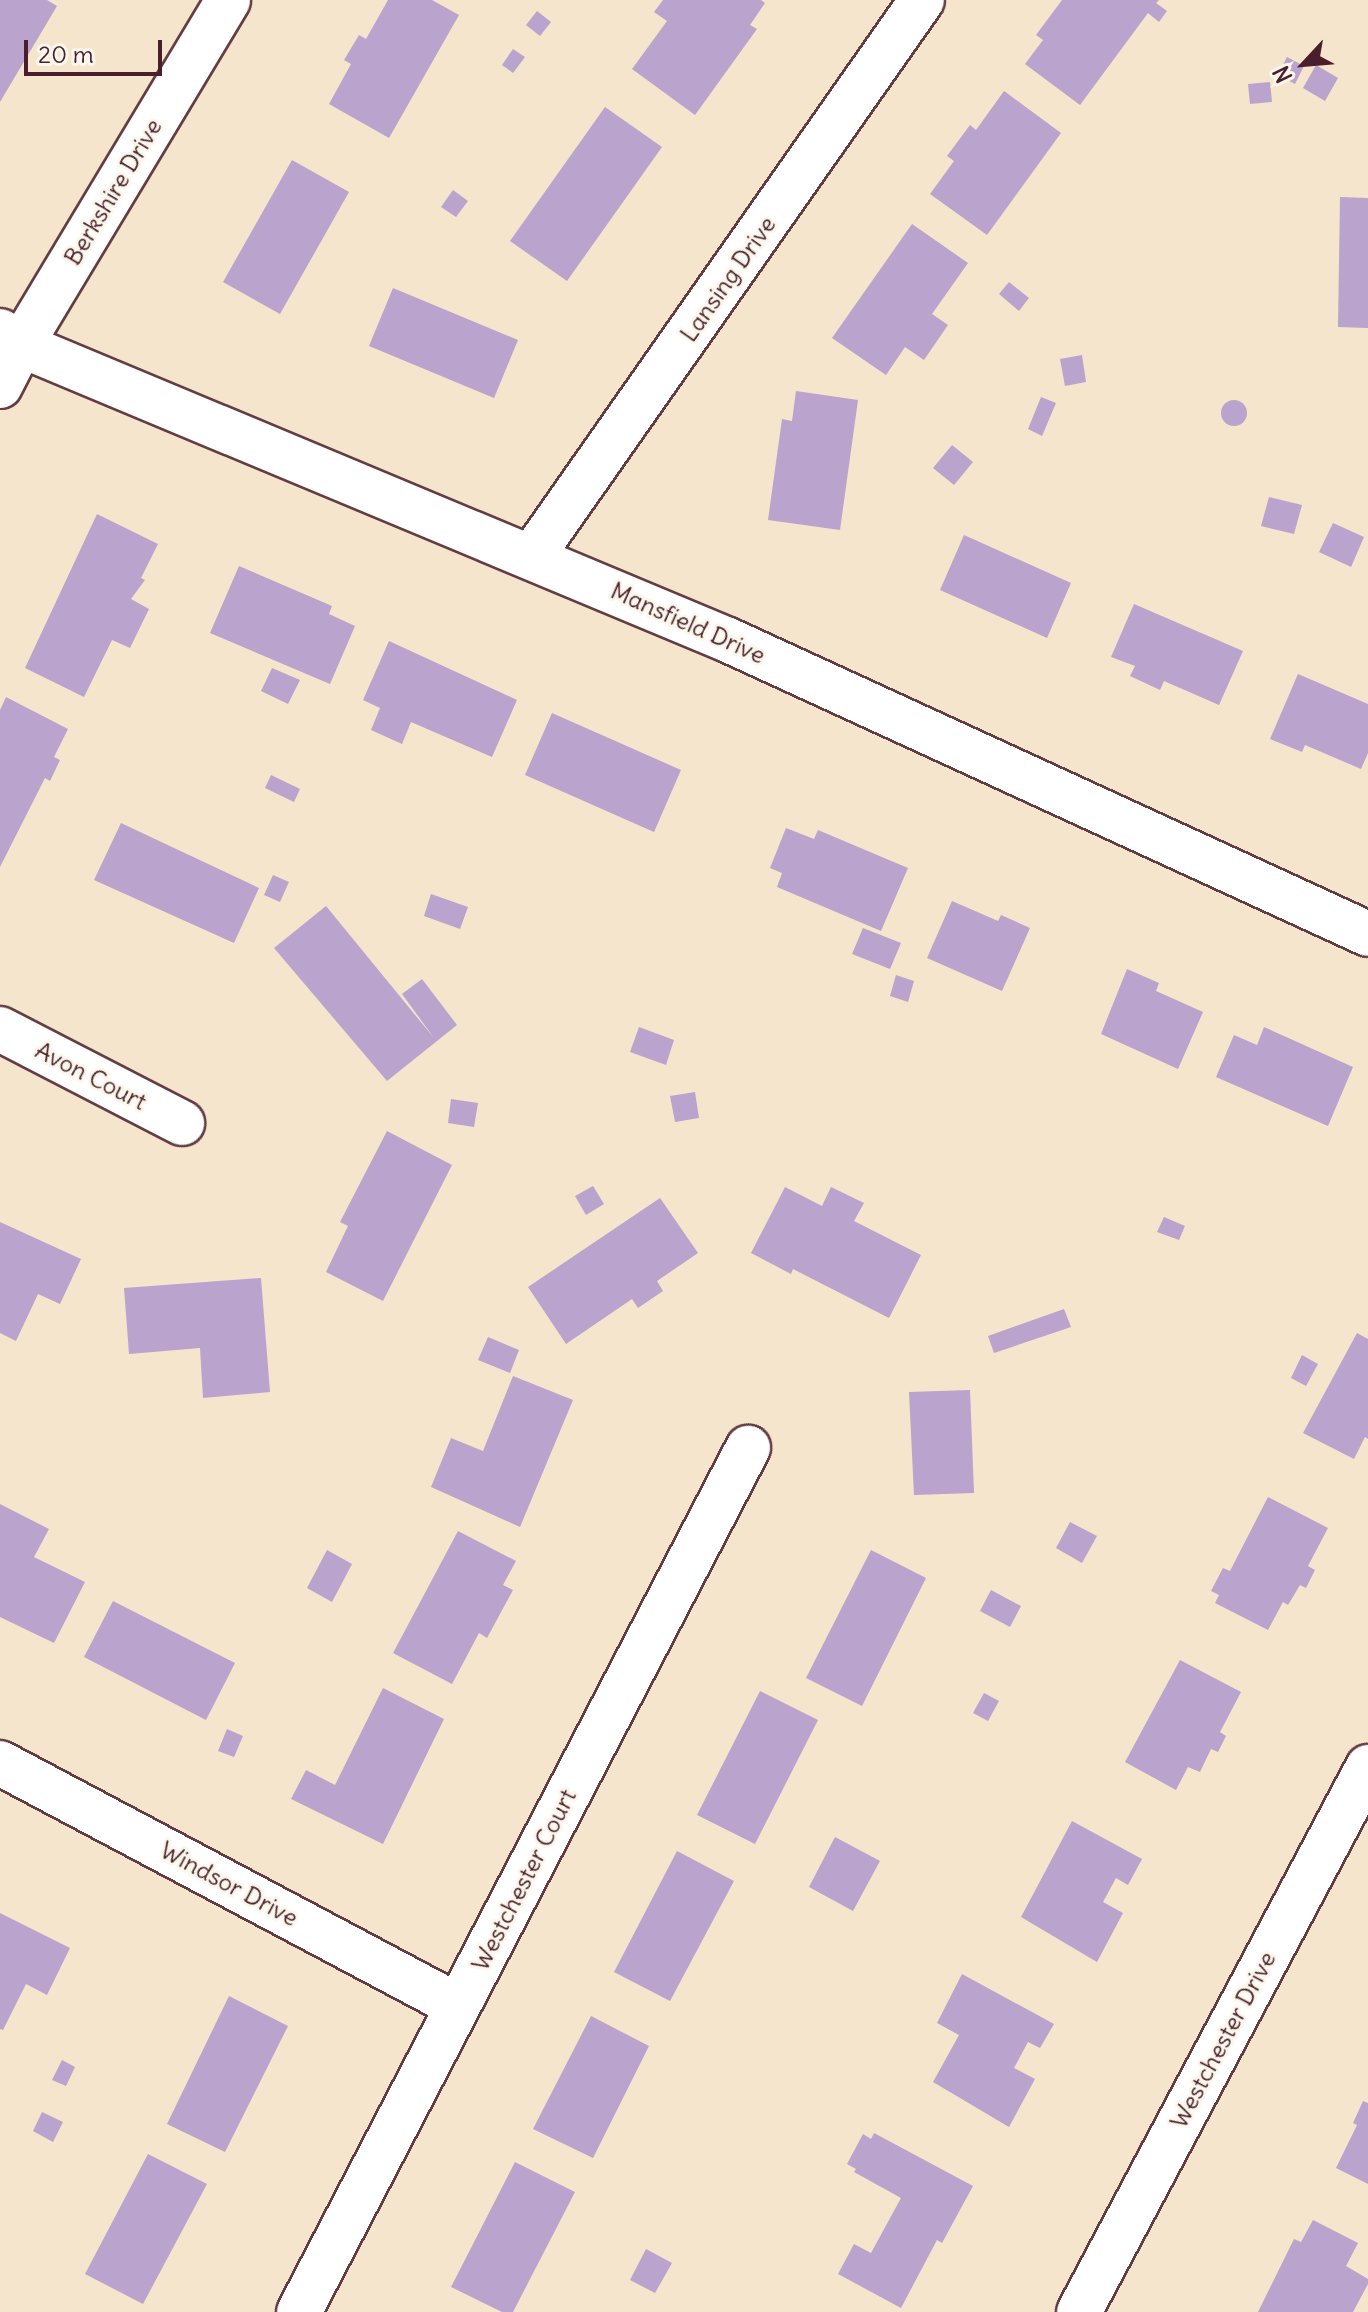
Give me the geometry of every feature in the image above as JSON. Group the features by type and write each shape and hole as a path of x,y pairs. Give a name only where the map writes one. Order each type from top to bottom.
{"street":[{"name":"Berkshire Drive","path":"0,386 10,338 228,0"},
{"name":"Lansing Drive","path":"532,556 922,0"},
{"name":"Mansfield Drive","path":"10,338 728,640 1368,934"},
{"name":"Avon Court","path":"0,1029 182,1123"},
{"name":"Westchester Court","path":"299,2312 748,1448"},
{"name":"Windsor Drive","path":"0,1763 458,2006"},
{"name":"Westchester Drive","path":"1079,2312 1368,1767"}],"building":[{"path":"0,0 47,0 57,6 0,102"},
{"path":"388,0 432,0 459,15 389,138 329,104 351,64 344,60 359,35 366,39"},
{"path":"663,0 761,0 765,3 750,25 757,29 695,115 632,69 667,21 654,12"},
{"path":"1062,0 1159,0 1156,3 1167,11 1159,22 1148,13 1080,105 1025,64 1043,40 1036,35"},
{"path":"537,11 551,22 540,36 526,25"},
{"path":"513,49 525,57 513,73 502,65"},
{"path":"1287,57 1304,66 1295,84 1278,75"},
{"path":"1316,65 1338,78 1325,101 1303,88"},
{"path":"1270,82 1272,102 1250,104 1248,84"},
{"path":"1004,91 1061,133 987,235 930,194 954,161 947,156 970,125 976,130"},
{"path":"605,107 662,147 567,281 510,241"},
{"path":"292,160 349,192 280,314 223,282"},
{"path":"453,190 468,201 456,217 441,207"},
{"path":"1340,197 1368,198 1368,328 1338,327"},
{"path":"912,224 968,263 932,314 948,325 924,360 905,347 886,375 832,338"},
{"path":"1009,282 1029,298 1019,311 999,294"},
{"path":"393,288 518,340 494,398 369,346"},
{"path":"1082,355 1086,382 1065,386 1060,359"},
{"path":"796,391 858,400 840,530 768,520 782,419 792,421"},
{"path":"1041,397 1056,403 1042,436 1028,429"},
{"path":"1234,400 1243,404 1247,413 1243,422 1234,426 1225,422 1221,413 1225,404"},
{"path":"952,445 973,462 954,485 933,468"},
{"path":"1269,497 1302,505 1294,534 1261,526"},
{"path":"97,514 158,544 141,578 145,580 131,599 149,609 130,648 112,640 84,697 25,668"},
{"path":"1333,523 1364,537 1351,567 1319,552"},
{"path":"964,535 1071,583 1047,638 940,590"},
{"path":"239,566 332,606 329,614 355,626 330,684 210,633"},
{"path":"1134,604 1243,651 1219,705 1164,681 1160,690 1130,676 1135,666 1111,657"},
{"path":"389,641 517,700 492,757 411,722 402,744 371,730 380,708 363,700"},
{"path":"272,668 300,680 288,704 261,691"},
{"path":"1298,674 1368,704 1368,753 1361,769 1305,745 1302,752 1270,739"},
{"path":"6,697 68,729 54,757 60,760 50,781 45,778 0,867 0,710"},
{"path":"552,713 681,770 654,832 525,775"},
{"path":"271,775 300,789 294,802 265,788"},
{"path":"121,823 259,888 234,943 94,880"},
{"path":"786,828 814,839 818,830 908,868 881,931 777,887 782,873 770,868"},
{"path":"273,875 289,882 280,902 264,895"},
{"path":"431,894 468,907 460,929 424,916"},
{"path":"952,901 998,921 1001,915 1030,928 1002,991 927,958"},
{"path":"326,906 434,1038 402,994 422,979 457,1025 387,1081 274,948"},
{"path":"863,928 901,943 890,969 852,954"},
{"path":"1127,969 1159,983 1156,991 1203,1012 1178,1069 1101,1034"},
{"path":"896,975 914,981 908,1002 890,996"},
{"path":"639,1027 674,1040 666,1065 630,1052"},
{"path":"1264,1027 1353,1067 1328,1126 1216,1077 1234,1035 1257,1045"},
{"path":"695,1092 699,1118 675,1122 670,1096"},
{"path":"451,1099 478,1103 474,1127 448,1123"},
{"path":"387,1131 452,1165 383,1301 326,1272 348,1226 340,1222"},
{"path":"593,1186 604,1204 586,1215 575,1196"},
{"path":"785,1187 822,1206 831,1187 864,1203 854,1221 921,1255 889,1318 793,1269 791,1274 751,1253"},
{"path":"660,1198 698,1253 657,1281 663,1291 638,1308 632,1299 566,1344 528,1287"},
{"path":"1164,1217 1185,1226 1179,1240 1157,1232"},
{"path":"0,1222 81,1259 60,1304 38,1294 16,1341 0,1333"},
{"path":"261,1278 270,1392 203,1398 200,1348 129,1354 124,1288"},
{"path":"1064,1309 1071,1327 994,1353 988,1336"},
{"path":"1357,1333 1368,1339 1368,1439 1365,1437 1354,1459 1303,1433"},
{"path":"488,1337 519,1350 510,1373 478,1360"},
{"path":"1302,1355 1318,1364 1306,1386 1291,1378"},
{"path":"513,1376 573,1400 520,1527 431,1487 451,1438 483,1451"},
{"path":"970,1390 974,1493 914,1495 909,1392"},
{"path":"1268,1497 1328,1528 1308,1566 1315,1570 1306,1588 1300,1585 1288,1605 1283,1602 1268,1630 1215,1603 1219,1595 1211,1591 1223,1568 1230,1571"},
{"path":"0,1504 49,1529 34,1557 85,1582 54,1643 0,1617"},
{"path":"1070,1522 1097,1536 1082,1563 1056,1548"},
{"path":"458,1531 516,1561 503,1585 513,1590 487,1638 479,1633 452,1684 393,1653"},
{"path":"327,1550 352,1564 332,1602 307,1588"},
{"path":"871,1550 926,1578 862,1706 806,1678"},
{"path":"991,1590 1021,1606 1010,1627 980,1611"},
{"path":"113,1601 235,1663 206,1720 84,1657"},
{"path":"1180,1660 1241,1692 1220,1732 1226,1736 1218,1752 1211,1749 1200,1772 1188,1767 1176,1790 1125,1762"},
{"path":"383,1688 444,1719 383,1844 291,1799 306,1770 335,1785"},
{"path":"760,1691 818,1720 755,1844 697,1815"},
{"path":"984,1693 999,1701 988,1721 973,1713"},
{"path":"227,1729 243,1736 234,1757 218,1751"},
{"path":"1072,1821 1142,1859 1128,1885 1116,1878 1103,1902 1123,1913 1097,1962 1021,1917"},
{"path":"835,1837 880,1861 853,1911 809,1887"},
{"path":"677,1851 734,1881 670,2001 614,1972"},
{"path":"0,1913 70,1948 47,1995 26,1984 3,2030 0,2029"},
{"path":"962,1974 1054,2024 1040,2048 1028,2042 1014,2068 1035,2079 1009,2127 933,2082 959,2035 937,2023"},
{"path":"229,1996 288,2026 225,2152 167,2124"},
{"path":"591,2016 649,2046 593,2158 533,2129"},
{"path":"62,2060 75,2067 66,2086 52,2080"},
{"path":"1363,2101 1368,2103 1368,2184 1336,2168 1357,2125 1353,2123"},
{"path":"42,2112 63,2122 53,2142 33,2131"},
{"path":"874,2133 973,2186 942,2243 937,2240 901,2308 838,2274 854,2244 871,2253 901,2198 854,2172 856,2169 847,2164 863,2134 871,2139"},
{"path":"148,2154 207,2184 143,2304 85,2274"},
{"path":"515,2162 575,2192 513,2312 502,2312 451,2287"},
{"path":"1313,2220 1358,2243 1346,2266 1368,2279 1368,2284 1353,2312 1258,2312 1294,2239 1301,2242"},
{"path":"646,2249 672,2263 655,2293 630,2280"}]}
